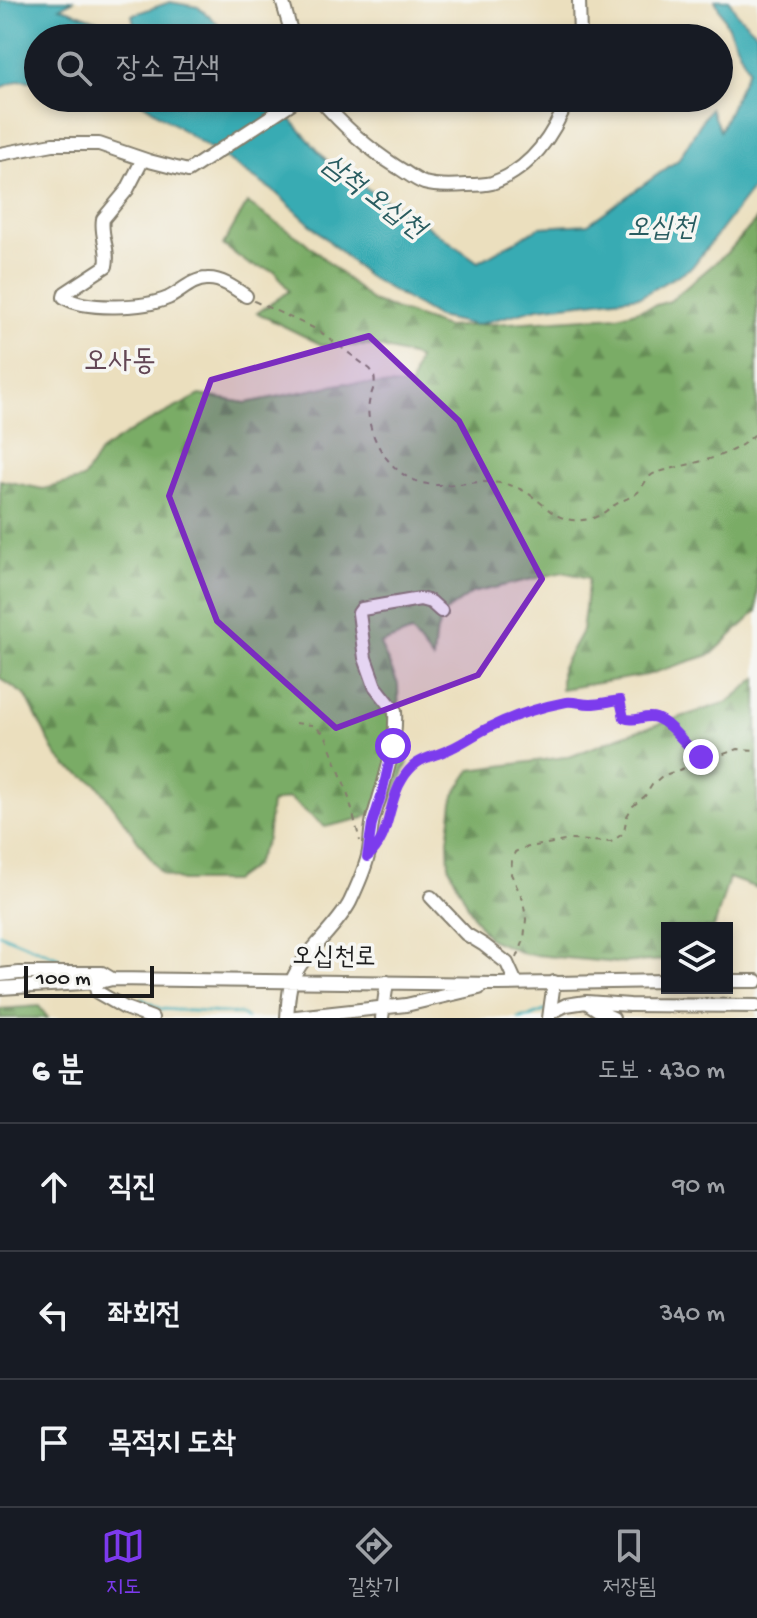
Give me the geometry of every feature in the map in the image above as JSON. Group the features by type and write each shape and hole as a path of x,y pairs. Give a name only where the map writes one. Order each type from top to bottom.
{"street":[{"path":"282,0 289,24"},
{"path":"579,0 580,24"},
{"path":"0,154 53,144 99,144 188,171 278,112"},
{"path":"331,112 365,145 391,163 425,183 455,186 490,184 529,161 550,137 562,112"},
{"path":"143,159 127,190 103,219 108,257 106,266 65,293 64,297 68,301 91,306 143,303 167,298 206,279 230,285 246,296"},
{"path":"441,611 431,602 420,599 362,609 359,613 365,658 375,686 395,711 393,746 361,877 348,904 292,981 287,1018 383,1013 498,984"},
{"path":"431,897 466,934 507,963 516,983"},
{"name":"오십천로","path":"0,974 102,973 112,979"},
{"name":"오십천로","path":"0,988 112,979 498,984 661,981"},
{"path":"554,982 550,1011 586,1002 630,1005 750,1002 754,981 733,981"},
{"path":"95,982 97,992 125,1008 152,1018"},
{"path":"383,1013 387,982"},
{"path":"586,1002 613,1018"},
{"path":"406,1005 414,1018"}],"path":[{"path":"246,296 318,330 370,369 376,377 369,411 377,444 394,466 421,484 509,484 532,495 552,514 588,519 598,517 636,494 653,474 729,452 757,432"},
{"path":"295,723 316,726 325,734 347,791 366,857 378,846 393,798 415,763 453,748 492,726 553,705 574,701 590,704 620,700 622,714 628,721 656,718 693,752 709,759"},
{"path":"509,968 521,950 526,928 523,900 511,874 515,852 570,840 611,842 624,831 633,806 658,779 738,749 757,750"}],"highlighted area":[{"path":"369,336 459,421 542,579 478,675 336,728 217,621 169,496 211,380"}],"green space":[{"path":"247,203 304,241 372,301 446,327 618,316 670,301 729,251 757,219 757,611 712,654 647,675 561,689 561,669 582,631 589,578 563,572 472,593 443,614 435,637 433,660 411,632 380,644 398,684 399,725 405,734 408,763 391,801 364,818 325,827 289,798 271,803 267,839 254,866 233,881 182,881 162,874 97,784 68,767 56,755 26,696 0,678 0,480 43,489 83,479 101,451 136,428 200,395 246,403 345,383 411,386 418,358 375,346 322,345 257,313 289,291 275,271 250,265 223,245"},
{"path":"757,678 757,888 729,878 716,922 661,922 661,960 618,963 525,954 489,939 473,916 449,867 448,840 454,795 471,770 572,756 624,735 728,702"},
{"path":"39,1006 48,1018 0,1018 0,1009"}],"water":[{"path":"0,0 74,0 60,7 108,24 24,24 24,80 0,88"},
{"name":"오십천","path":"715,0 729,0 737,14 757,33 757,183 692,267 641,296 538,308 475,325 437,317 366,275 275,192 156,112 283,112 334,169 415,217 478,262 540,227 588,224 678,160 708,112 712,112 720,131 729,112 733,112 733,102 748,69 733,38 733,24 726,24"},
{"path":"170,2 198,7 218,24 134,24 132,15"}],"waterway":[{"path":"0,934 59,958"},
{"path":"142,999 161,1009 240,1014 247,1018"},
{"path":"518,1018 547,1010"}],"district":[{"name":"오사동","path":"120,363"}],"route":[{"path":"393,746 372,824 367,857 378,846 393,798 415,763 453,748 492,726 553,705 574,701 590,704 620,700 622,714 628,721 652,717 660,720 701,757"}],"water label":[{"name":"삼척 오십천","path":"373,198"}]}
